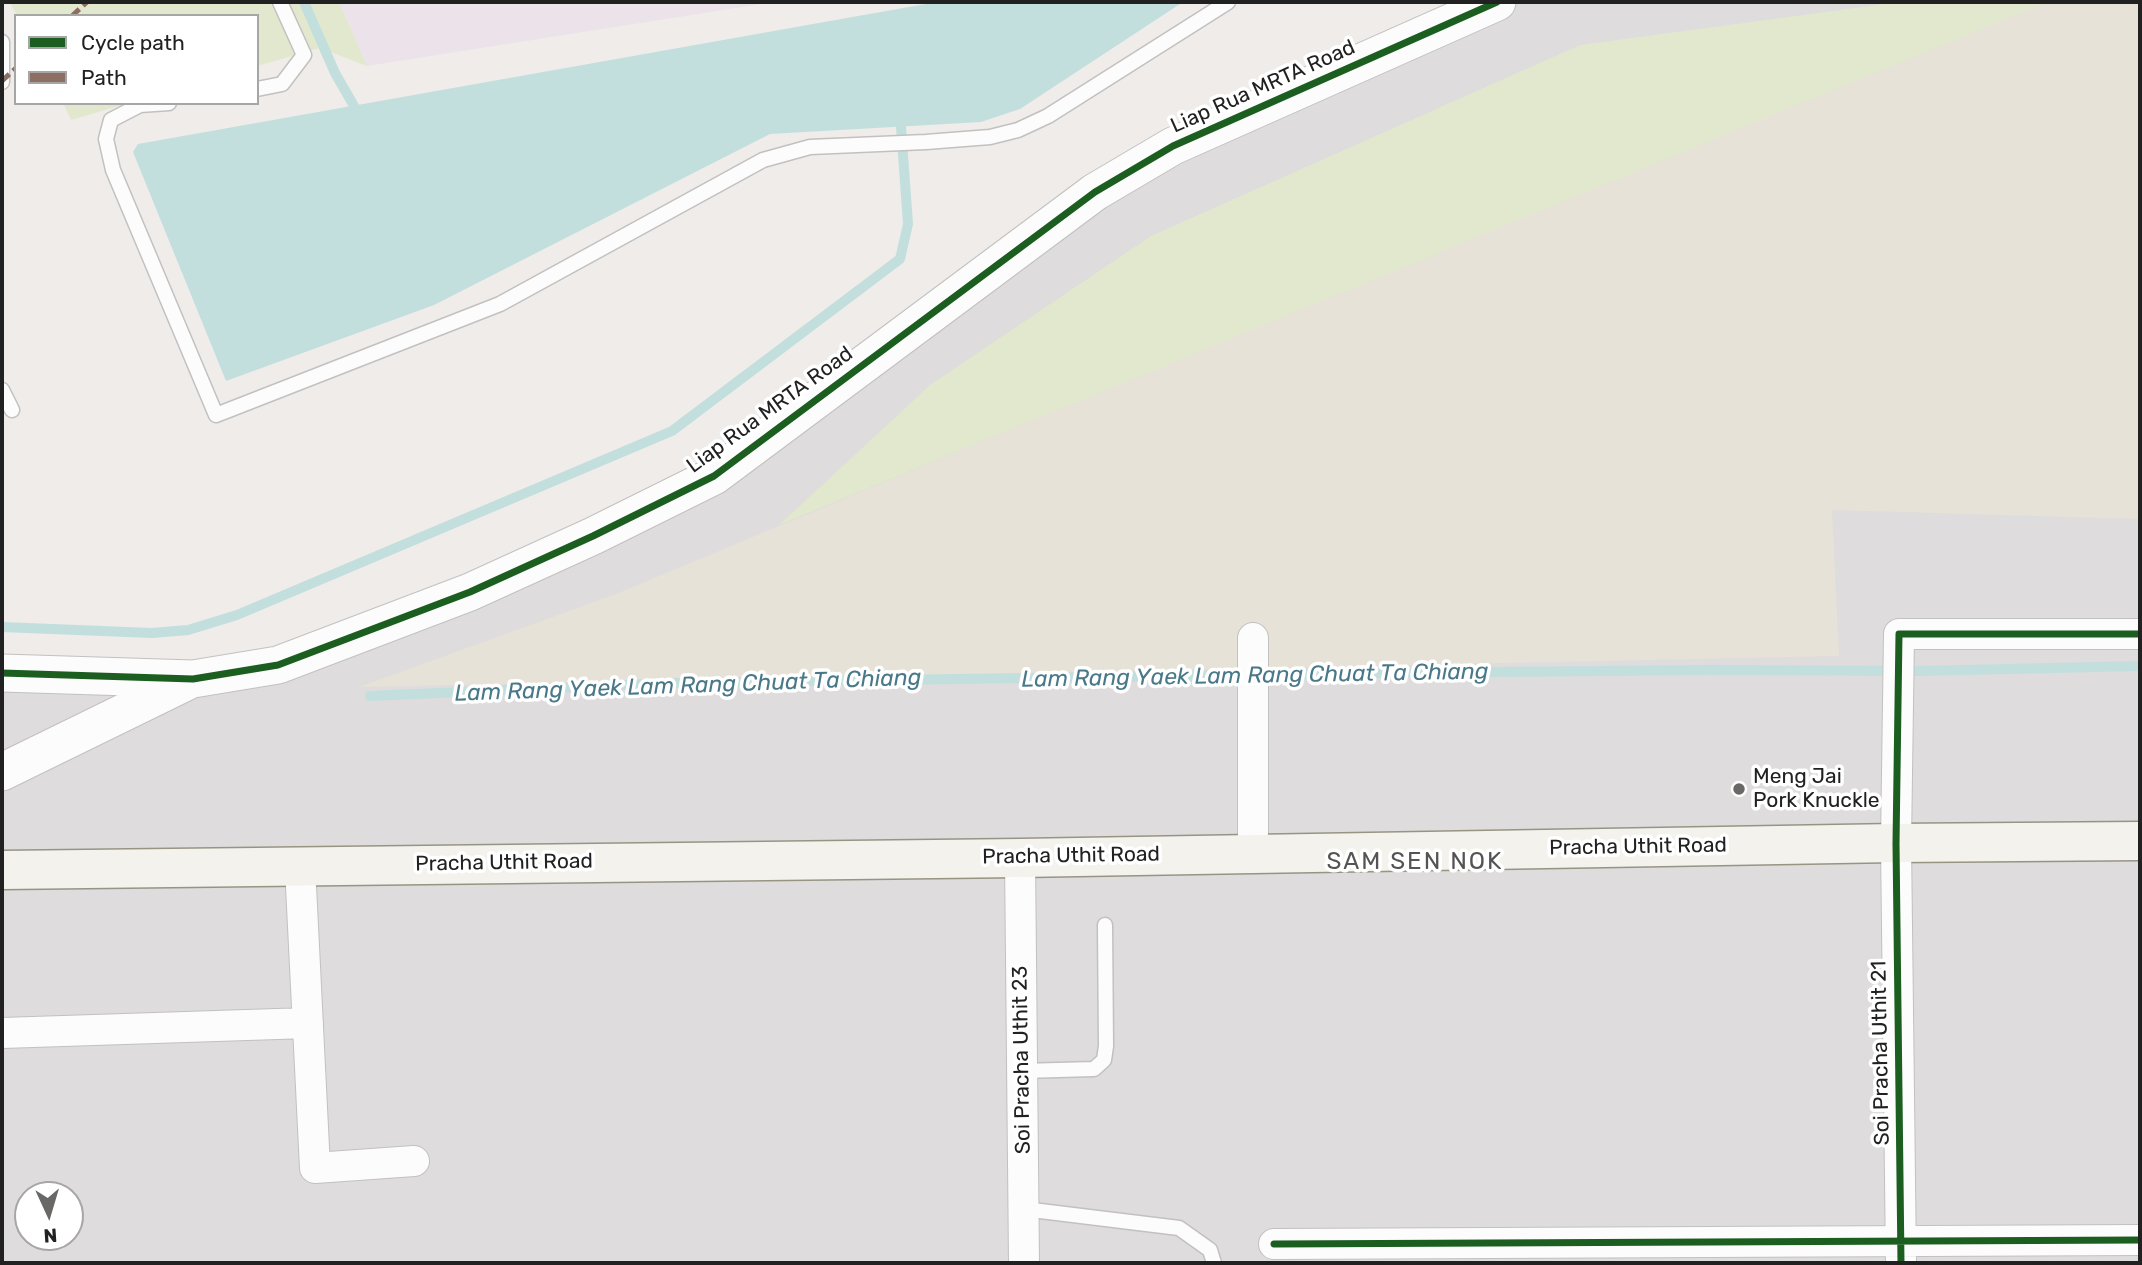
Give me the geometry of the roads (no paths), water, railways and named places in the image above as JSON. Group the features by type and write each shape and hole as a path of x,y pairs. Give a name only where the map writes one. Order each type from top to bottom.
{"main road":[{"name":"Pracha Uthit Road","path":"2,870 2140,841"}],"street":[{"name":"Liap Rua MRTA Road","path":"2,673 192,679 278,665 470,592 593,536 714,476 1095,192 1173,146 1497,2"},
{"name":"Soi Pracha Uthit 21","path":"1901,1252 1896,843 1899,634 2140,634"},
{"path":"1253,662 1253,853"},
{"path":"2,772 192,679"},
{"name":"Soi Pracha Uthit 23","path":"1020,858 1024,1263"},
{"path":"300,866 315,1168 414,1161"},
{"path":"2,1033 309,1023"},
{"path":"1274,1244 1901,1252 2140,1240"}],"lane":[{"path":"259,89 282,84 304,55 280,2"},
{"path":"140,105 111,120 106,139 113,170 216,415 500,304 763,160 810,147 989,137 1018,130 1048,116 1228,2"},
{"path":"2,42 2,82"},
{"path":"2,390 12,410"},
{"path":"1022,1072 1094,1069 1104,1059 1105,925"},
{"path":"1024,1209 1179,1228 1210,1250 1214,1263"}],"water":[{"path":"937,2 1183,2 1020,109 981,122 770,134 434,305 226,381 133,152 138,144"}],"waterway":[{"path":"304,2 335,73 354,106"},
{"path":"2,627 152,633 188,630 237,615 672,431 900,259 908,224 900,113"},
{"name":"Lam Rang Yaek Lam Rang Chuat Ta Chiang","path":"370,696 671,683 1387,673 1919,671 2140,666"}],"place":[{"name":"Meng Jai Pork Knuckle","path":"1739,789"}],"district":[{"name":"SAM SEN NOK","path":"1415,862"}]}
